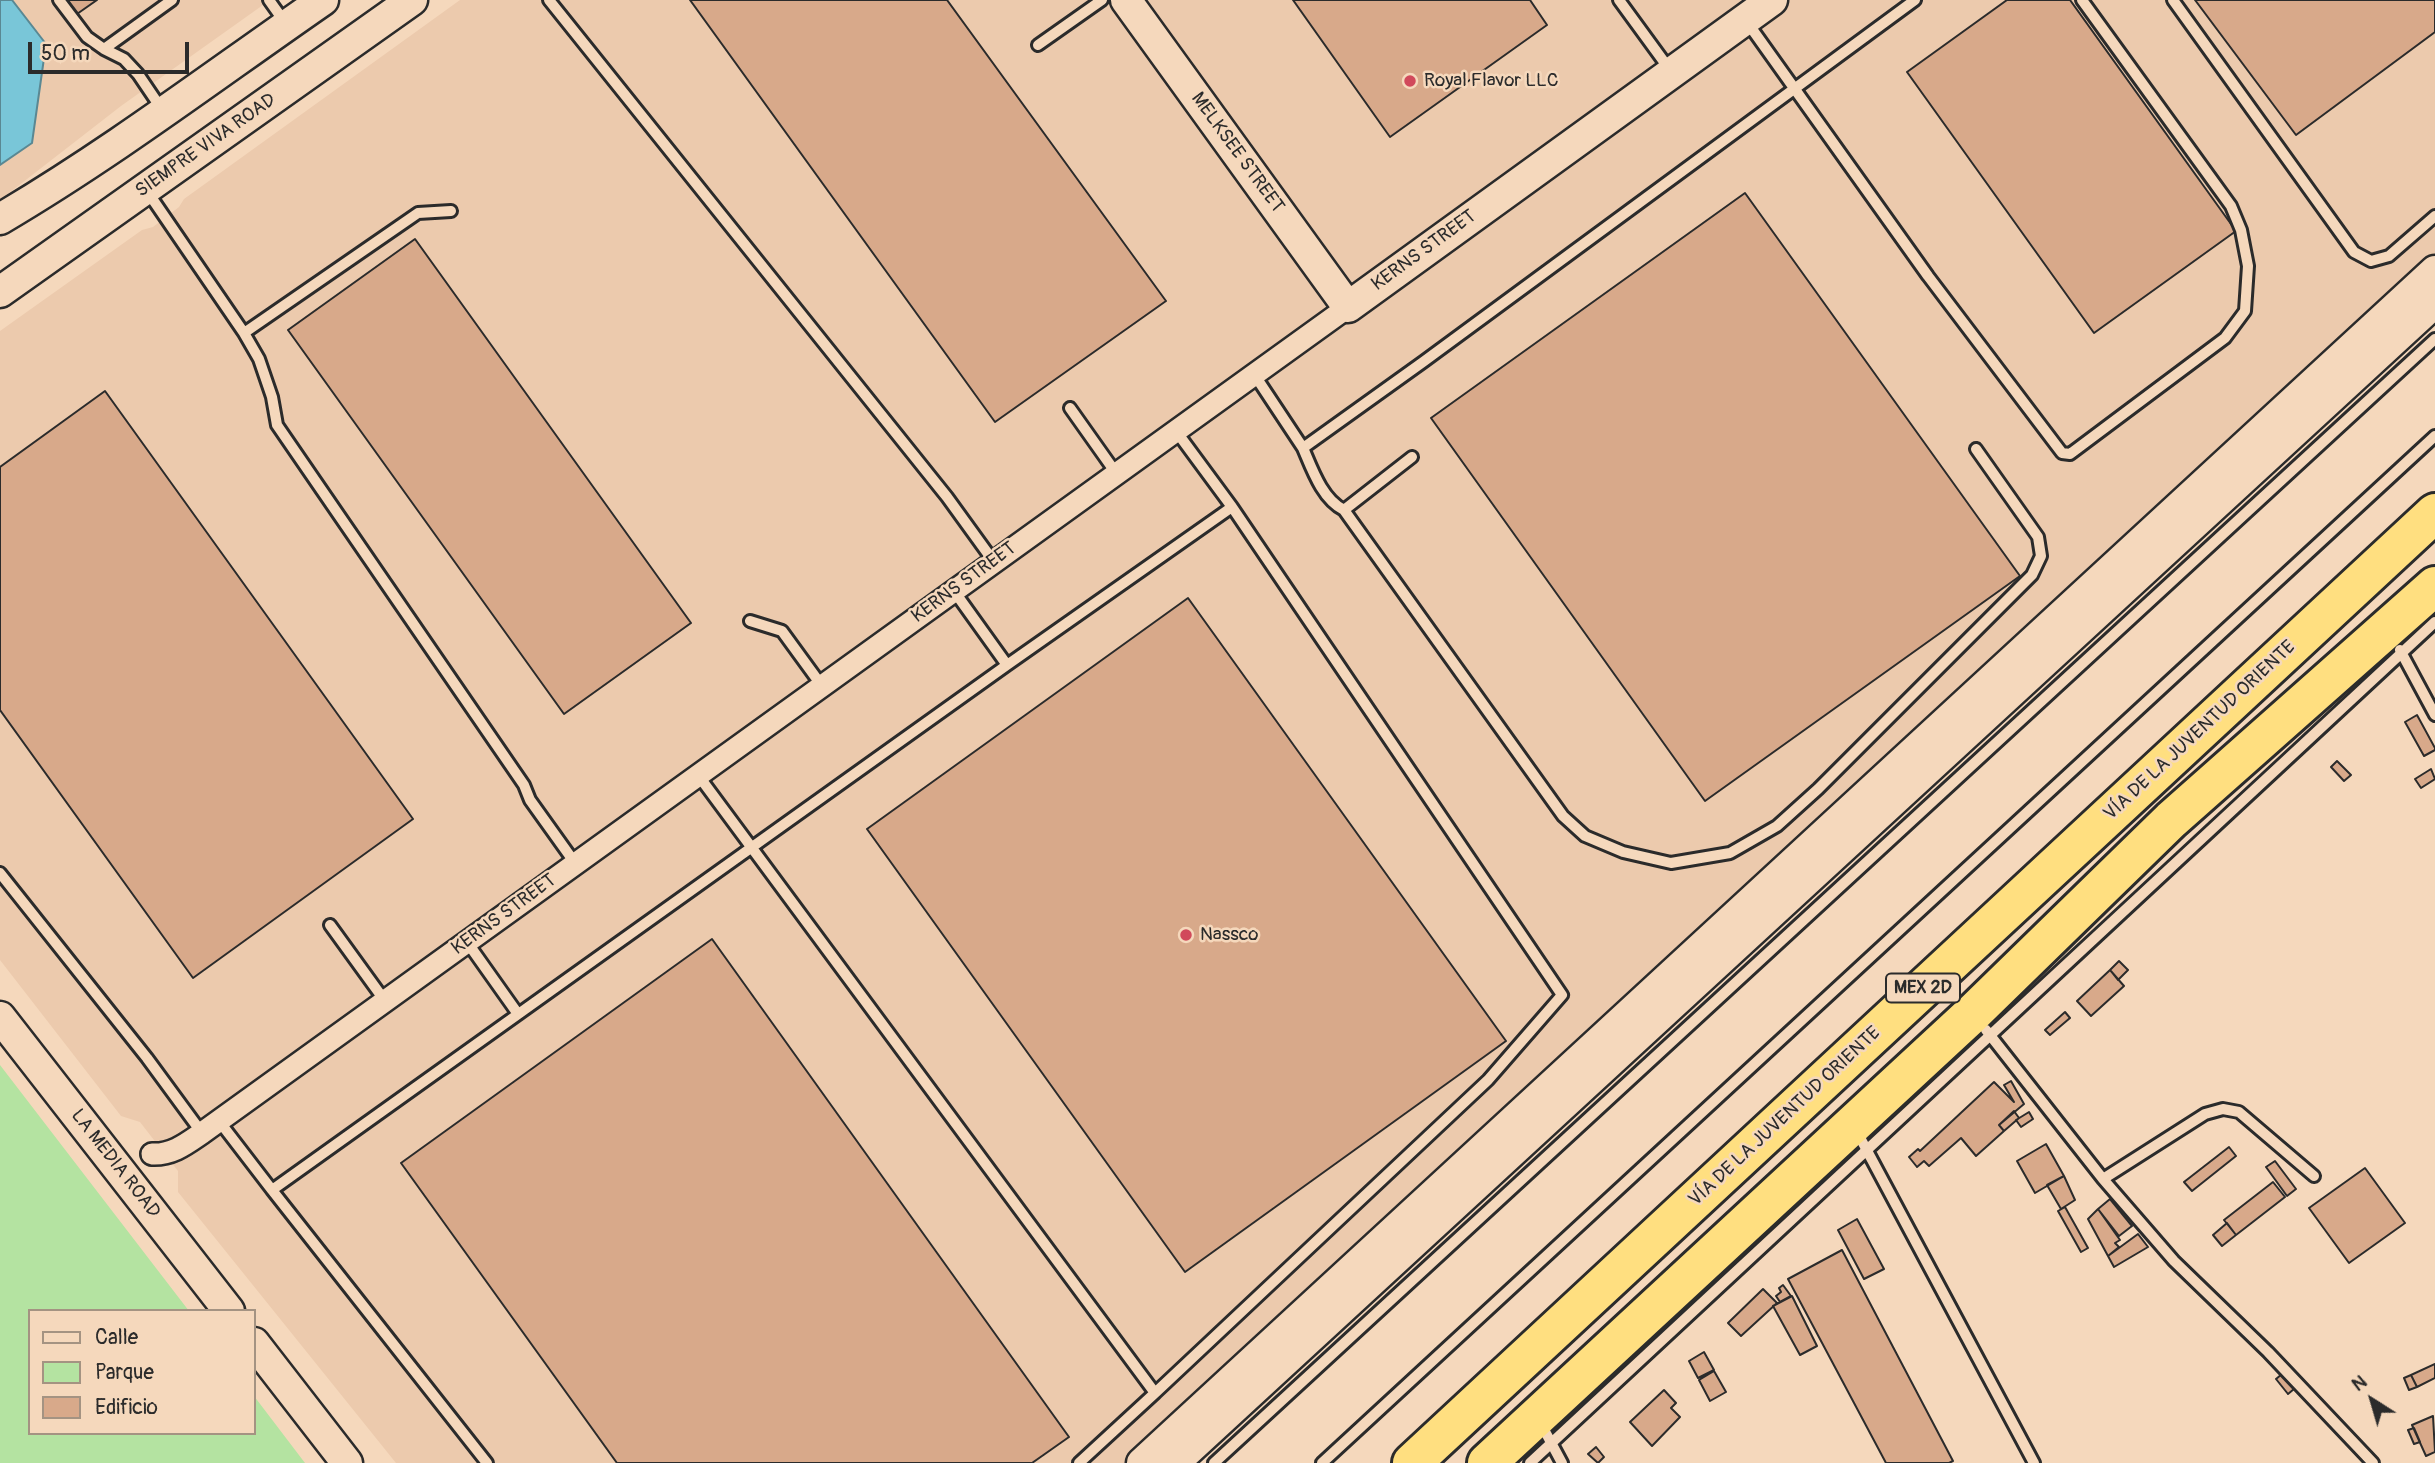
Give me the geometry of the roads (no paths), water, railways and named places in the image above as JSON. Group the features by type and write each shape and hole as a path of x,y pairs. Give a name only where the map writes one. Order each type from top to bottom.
{"highway":[{"name":"VÍA DE LA JUVENTUD ORIENTE","path":"1412,1463 2435,513"},
{"name":"MEX 2D","path":"1487,1463 1544,1430 1982,1024 2171,820 2326,685 2395,641 2435,586"},
{"path":"2289,648 2244,703 2241,712 2245,718 2258,722 2298,697 2326,685"},
{"path":"2139,788 2158,781 2210,735 2219,735 2225,740 2229,750 2226,758 2171,820"}],"main road":[{"name":"SIEMPRE VIVA ROAD","path":"0,292 412,0"},
{"name":"MELKSEE STREET","path":"1126,0 1348,307"},
{"name":"KERNS STREET","path":"1348,307 1772,0"},
{"path":"0,219 43,194 163,113 288,26 319,1"},
{"path":"1142,1463 2435,271"},
{"path":"1174,1463 2435,302"},
{"name":"LA MEDIA ROAD","path":"0,1017 227,1309"},
{"path":"256,1346 347,1463"}],"street":[{"name":"KERNS STREET","path":"152,1154 163,1154 183,1147 1348,307"}],"lane":[{"path":"59,0 86,37 124,59 138,74 163,113"},
{"path":"104,49 172,0"},
{"path":"269,0 288,26"},
{"path":"549,0 947,497 994,562"},
{"path":"1038,46 1102,0"},
{"path":"1619,0 1672,73"},
{"path":"1303,448 1915,0"},
{"path":"1746,19 1928,276 2062,453 2070,454 2225,338 2245,311 2248,266 2241,230 2231,206 2082,0"},
{"path":"2173,0 2354,252 2371,261 2389,256 2435,216"},
{"path":"146,189 244,333 258,359 272,397 277,425 575,863"},
{"path":"244,333 418,213 451,211"},
{"path":"1214,1463 2435,339"},
{"path":"1254,374 1303,448 1316,477 1334,505 1344,510 1563,816 1585,836 1623,852 1671,863 1730,853 1777,826 2032,575 2041,556 2038,537 1976,449"},
{"path":"1070,408 1116,473"},
{"path":"1079,1463 1488,1080 1562,995 1232,507 1176,431"},
{"path":"1322,1463 2435,436"},
{"path":"1344,510 1412,457"},
{"path":"272,1190 1232,507"},
{"path":"954,591 1007,665"},
{"path":"750,621 782,631 822,686"},
{"path":"2373,1463 2268,1352 2174,1261 2103,1178 1982,1024 2395,641 2435,622"},
{"path":"2395,641 2435,715"},
{"path":"698,775 1155,1393"},
{"path":"0,873 147,1058 272,1190 487,1463"},
{"path":"330,925 385,1001"},
{"path":"467,942 518,1014"},
{"path":"2103,1178 2205,1114 2223,1109 2239,1112 2314,1176"},
{"path":"1860,1137 2034,1463"},
{"path":"1530,1463 1544,1430"},
{"path":"1544,1430 1562,1463"}],"water":[{"path":"0,0 12,0 46,44 32,143 0,165"}],"place":[{"name":"Royal Flavor LLC","path":"1410,81"},
{"name":"Nassco","path":"1186,935"}]}
